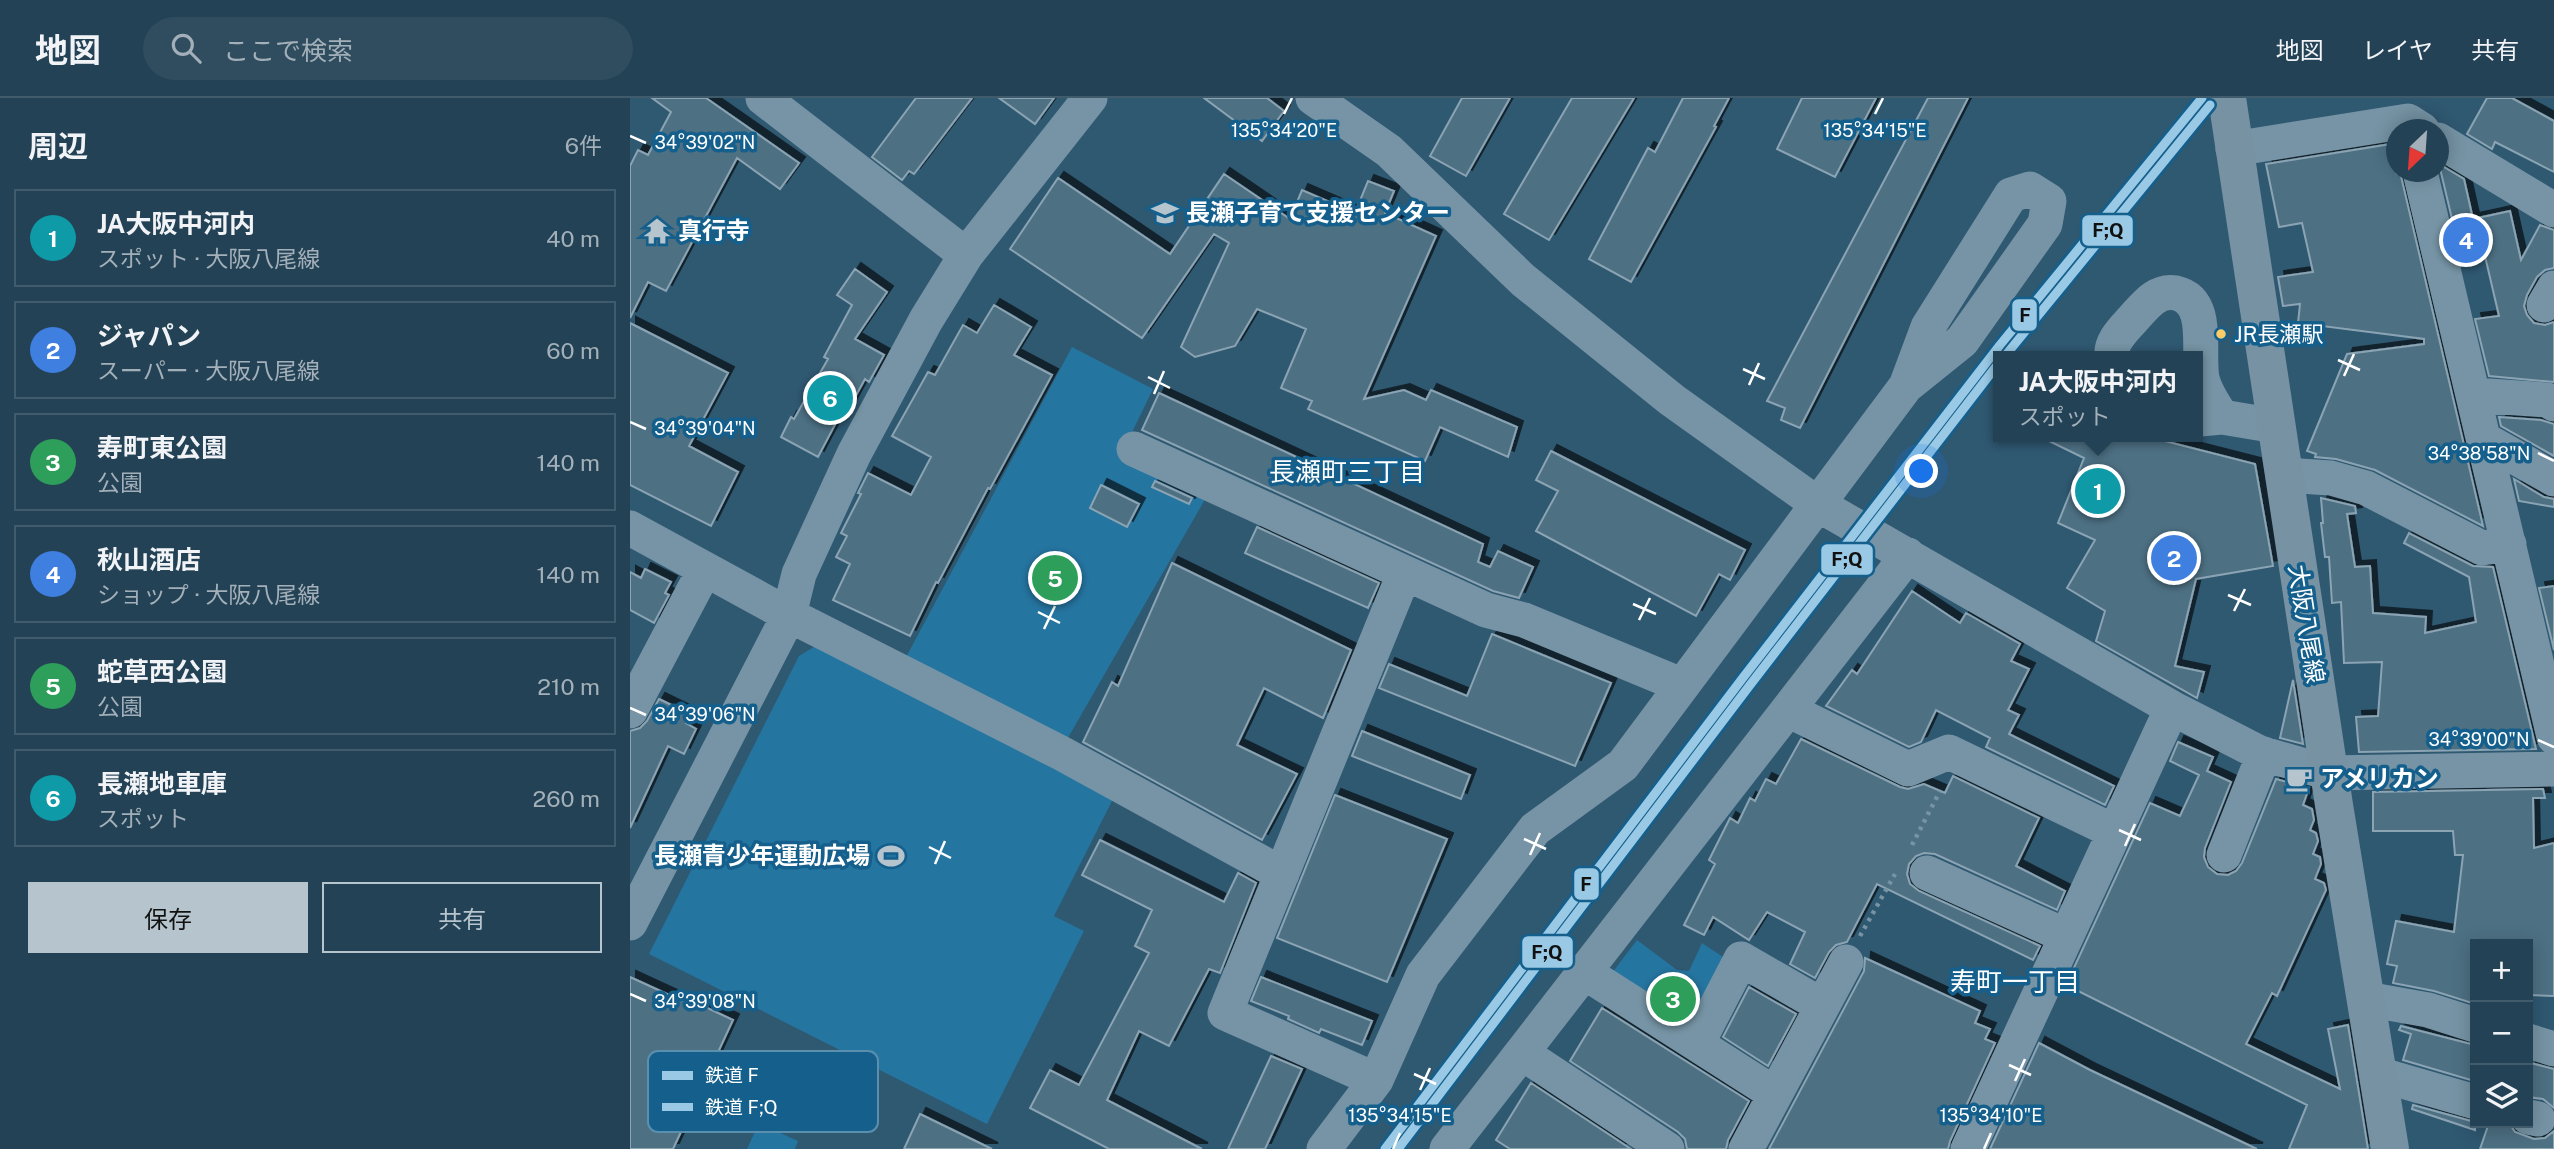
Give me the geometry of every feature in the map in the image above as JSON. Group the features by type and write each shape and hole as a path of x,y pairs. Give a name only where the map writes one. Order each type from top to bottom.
{"main road":[{"name":"大阪八尾線","path":"2227,98 2329,773 2390,1149"}],"street":[{"path":"764,98 966,255"},
{"path":"630,923 789,615 799,574 854,454 926,320 966,255 1090,98"},
{"path":"1312,98 1389,151 1523,279 1672,400 1819,505 2172,708 2264,754 2329,773 2554,769"},
{"path":"2233,149 2386,130"},
{"path":"2449,147 2554,210"},
{"path":"2422,182 2554,737"},
{"path":"1324,1149 1376,1080 1423,975 1535,829 1623,765 1906,386 1962,341 2045,224 2049,201 2030,189 2011,195 1928,327 1906,386"},
{"path":"2111,351 2120,334 2150,299 2169,291 2185,295 2196,309 2201,335 2200,351"},
{"path":"2203,381 2210,418 2276,426"},
{"path":"2474,395 2547,400 2554,404"},
{"path":"2485,440 2554,479"},
{"path":"1134,449 1404,575 1486,610 1524,620 1681,685"},
{"path":"2284,475 2331,478 2366,488 2482,548 2509,544"},
{"path":"630,528 789,615 1060,753 1282,874"},
{"path":"1461,1145 1522,1053 1908,555"},
{"path":"630,711 705,569"},
{"path":"1376,1080 1225,1013 1404,575"},
{"path":"1981,1145 2066,936 2172,708"},
{"path":"1788,710 1908,769 1949,752 2115,832"},
{"path":"2224,855 2264,754"},
{"path":"1927,873 2066,936"},
{"path":"1697,1044 1741,959 1821,1005"},
{"path":"1746,1149 1846,962"},
{"path":"1584,972 1775,1094"},
{"path":"2366,999 2428,1010 2470,1023"},
{"path":"2533,1043 2554,1049"},
{"path":"1522,1053 1667,1149"},
{"path":"2378,1074 2470,1101"}],"shaded area":[{"path":"1072,347 1153,389 1121,455 1207,496 1065,743 905,659"},
{"name":"長瀬青少年運動広場","path":"817,645 1115,795 1054,916 1084,931 987,1124 878,1069 878,1051 842,1051 649,954 799,656"},
{"path":"1637,940 1677,970 1689,971 1702,943 1726,959 1690,1022 1609,977"},
{"path":"755,1132 778,1132 798,1141 795,1149 747,1149"}],"building":[{"path":"652,98 706,98 799,163 780,189 737,158 666,291 648,282 630,318 630,166 638,150 648,155 671,112"},
{"path":"916,98 972,98 914,174 909,171 902,180 872,157"},
{"path":"999,98 1054,98 1035,124"},
{"path":"1204,98 1267,98 1284,111 1262,141"},
{"path":"1462,98 1510,98 1466,176 1430,156"},
{"path":"1572,98 1634,98 1549,240 1504,214"},
{"path":"1683,98 1729,98 1714,126 1716,127 1631,282 1589,259 1648,148 1655,152"},
{"path":"1802,98 1876,98 1835,177 1777,149"},
{"path":"1928,98 1968,98 1800,428 1781,420 1785,408 1767,401"},
{"path":"2487,98 2512,98 2554,121 2554,172 2495,142 2492,149 2467,134"},
{"path":"2386,145 2386,182 2402,182 2483,526 2375,470 2336,459 2315,457 2316,454 2307,451 2347,354 2424,344 2424,339 2298,323 2300,304 2283,306 2278,277 2313,272 2302,223 2279,227 2266,164"},
{"path":"2449,170 2464,179 2473,219 2510,211 2521,260 2540,225 2554,230 2554,268 2545,270 2537,277 2524,306 2534,323 2545,325 2554,322 2554,382 2489,376 2475,319 2499,316 2484,252 2461,257 2443,182 2449,182"},
{"path":"1224,174 1290,219 1302,190 1355,213 1368,181 1394,191 1385,213 1436,236 1364,399 1404,390 1426,400 1431,390 1517,427 1508,457 1440,427 1425,461 1308,409 1312,401 1281,388 1306,329 1257,309 1235,346 1195,357 1181,347 1229,243 1214,234 1142,338 1010,249 1058,178 1170,254"},
{"path":"855,269 887,292 855,339 884,355 869,382 865,379 843,419 839,417 818,457 781,437 828,359 824,357 852,305 837,295"},
{"path":"994,305 1031,327 1014,355 1052,375 938,583 936,582 910,636 833,600 850,564 836,557 847,536 841,533 861,494 858,493 868,473 911,495 931,457 892,436 928,372 935,375 963,325 977,333"},
{"path":"630,323 728,373 689,446 738,472 711,526 630,485"},
{"path":"1159,393 1483,544 1478,562 1490,567 1498,551 1533,567 1519,598 1493,591 1142,430"},
{"path":"2499,417 2541,420 2554,424 2554,456 2501,426"},
{"path":"2051,442 2169,442 2255,464 2273,566 2196,579 2175,666 2204,672 2197,698 2096,641 2105,611 2067,588 2095,540 2058,523 2084,458"},
{"path":"1551,451 1745,550 1730,580 1719,574 1696,616 1536,531 1558,491 1536,480"},
{"path":"2514,479 2544,497 2554,499 2554,507 2519,501"},
{"path":"1155,481 1192,498 1189,504 1152,487"},
{"path":"1101,485 1139,504 1127,527 1090,508"},
{"path":"2321,498 2355,506 2356,513 2347,514 2355,567 2370,566 2373,613 2426,617 2425,633 2476,622 2469,577 2404,543 2409,533 2473,566 2493,567 2536,749 2359,752 2356,717 2378,716 2382,662 2344,663 2341,602 2332,603 2329,557 2325,557 2321,523"},
{"path":"1257,527 1379,583 1368,608 1245,553"},
{"path":"1172,563 1351,650 1323,718 1264,688 1237,745 1297,774 1262,840 1083,742 1112,682 1118,686"},
{"path":"645,569 671,582 665,593 669,595 654,623 630,610 630,572 641,578"},
{"path":"2554,586 2554,650 2539,588"},
{"path":"1912,591 1960,623 1966,613 2020,644 2011,661 2029,669 2008,710 2019,715 2009,734 2114,786 2105,805 1986,747 1990,738 1936,710 1921,742 1909,747 1826,706 1852,670 1857,674"},
{"path":"1492,634 1611,683 1575,766 1379,688 1389,664 1467,696"},
{"path":"2293,680 2303,744 2280,738"},
{"path":"659,699 690,714 686,723 696,729 684,754 668,746 630,828 630,731 640,728 647,721"},
{"path":"1362,731 1470,775 1461,799 1352,756"},
{"path":"1801,739 1900,787 1908,789 1924,784 1945,793 1953,776 2039,818 2016,866 2065,891 2057,910 1935,854 1924,853 1916,856 1909,864 1907,874 1910,884 1919,891 2040,946 2033,960 1877,884 1847,942 1836,945 1829,952 1815,978 1790,964 1805,932 1767,912 1749,940 1713,917 1704,935 1684,925 1715,864 1709,860 1730,818 1738,823 1750,798 1755,801 1766,779 1776,784"},
{"path":"2178,742 2213,757 2207,771 2231,782 2205,848 2204,857 2208,867 2217,874 2228,875 2236,871 2242,863 2276,779 2309,788 2303,805 2312,809 2314,820 2310,830 2316,833 2318,841 2313,854 2320,857 2321,864 2315,879 2324,883 2326,890 2277,996 2272,993 2246,1044 2340,1089 2328,1029 2348,1025 2368,1149 2289,1149 2307,1105 2066,985 2150,803 2180,816 2199,775 2170,761"},
{"path":"2543,789 2545,798 2533,798 2534,848 2554,843 2554,996 2533,995 2533,939 2470,939 2470,1002 2434,991 2393,983 2397,966 2387,964 2396,921 2454,932 2463,855 2455,855 2453,831 2373,831 2373,792"},
{"path":"1335,795 1447,839 1387,982 1277,938"},
{"path":"1100,840 1224,902 1238,873 1256,883 1220,973 1209,969 1169,1046 1139,1031 1107,1100 1202,1149 1109,1149 1030,1108 1050,1070 1079,1085 1149,953 1135,946 1152,910 1082,875"},
{"path":"1865,958 1980,1011 1975,1023 1990,1029 1985,1039 1995,1043 1948,1149 1769,1149 1864,971"},
{"path":"630,977 693,1006 695,1002 733,1020 719,1051 648,1051 648,1132 681,1132 673,1149 630,1149"},
{"path":"1261,977 1372,1021 1362,1045 1321,1029 1319,1033 1288,1019 1289,1016 1251,1001"},
{"path":"1749,987 1796,1014 1768,1066 1723,1037"},
{"path":"1602,1008 1749,1101 1726,1149 1687,1149 1685,1139 1678,1132 1570,1061"},
{"path":"2401,1026 2470,1044 2470,1080 2403,1060 2411,1034 2399,1030"},
{"path":"2039,1043 2090,1070 2257,1149 1990,1149"},
{"path":"1271,1056 1302,1069 1265,1149 1228,1149"},
{"path":"2533,1064 2554,1069 2554,1108 2543,1099 2533,1098"},
{"path":"1531,1083 1631,1149 1510,1149 1496,1140"},
{"path":"2413,1105 2470,1121 2470,1128 2475,1130 2412,1109"},
{"path":"920,1114 992,1149 904,1149"},
{"path":"2487,1128 2512,1128 2515,1132 2534,1139 2545,1138 2554,1131 2554,1149 2480,1149"}],"rail line":[{"name":"F","path":"1995,351 2202,98"},
{"name":"F;Q","path":"2009,351 2210,105"},
{"name":"F","path":"1385,1149 1993,354"},
{"name":"F;Q","path":"1398,1149 1993,370"}],"place":[{"name":"長瀬子育て支援センター","path":"1165,213"},
{"name":"真行寺","path":"657,231"},
{"name":"秋山酒店","path":"2466,240"},
{"name":"JR長瀬駅","path":"2221,334"},
{"name":"長瀬地車庫","path":"830,398"},
{"name":"JA大阪中河内","path":"2098,491"},
{"name":"ジャパン","path":"2174,558"},
{"name":"蛇草西公園","path":"1055,578"},
{"name":"アメリカン","path":"2299,779"},
{"name":"長瀬青少年運動広場","path":"891,856"},
{"name":"寿町東公園","path":"1673,999"}],"district":[{"name":"長瀬町三丁目","path":"1347,472"},
{"name":"寿町一丁目","path":"2015,982"}]}
